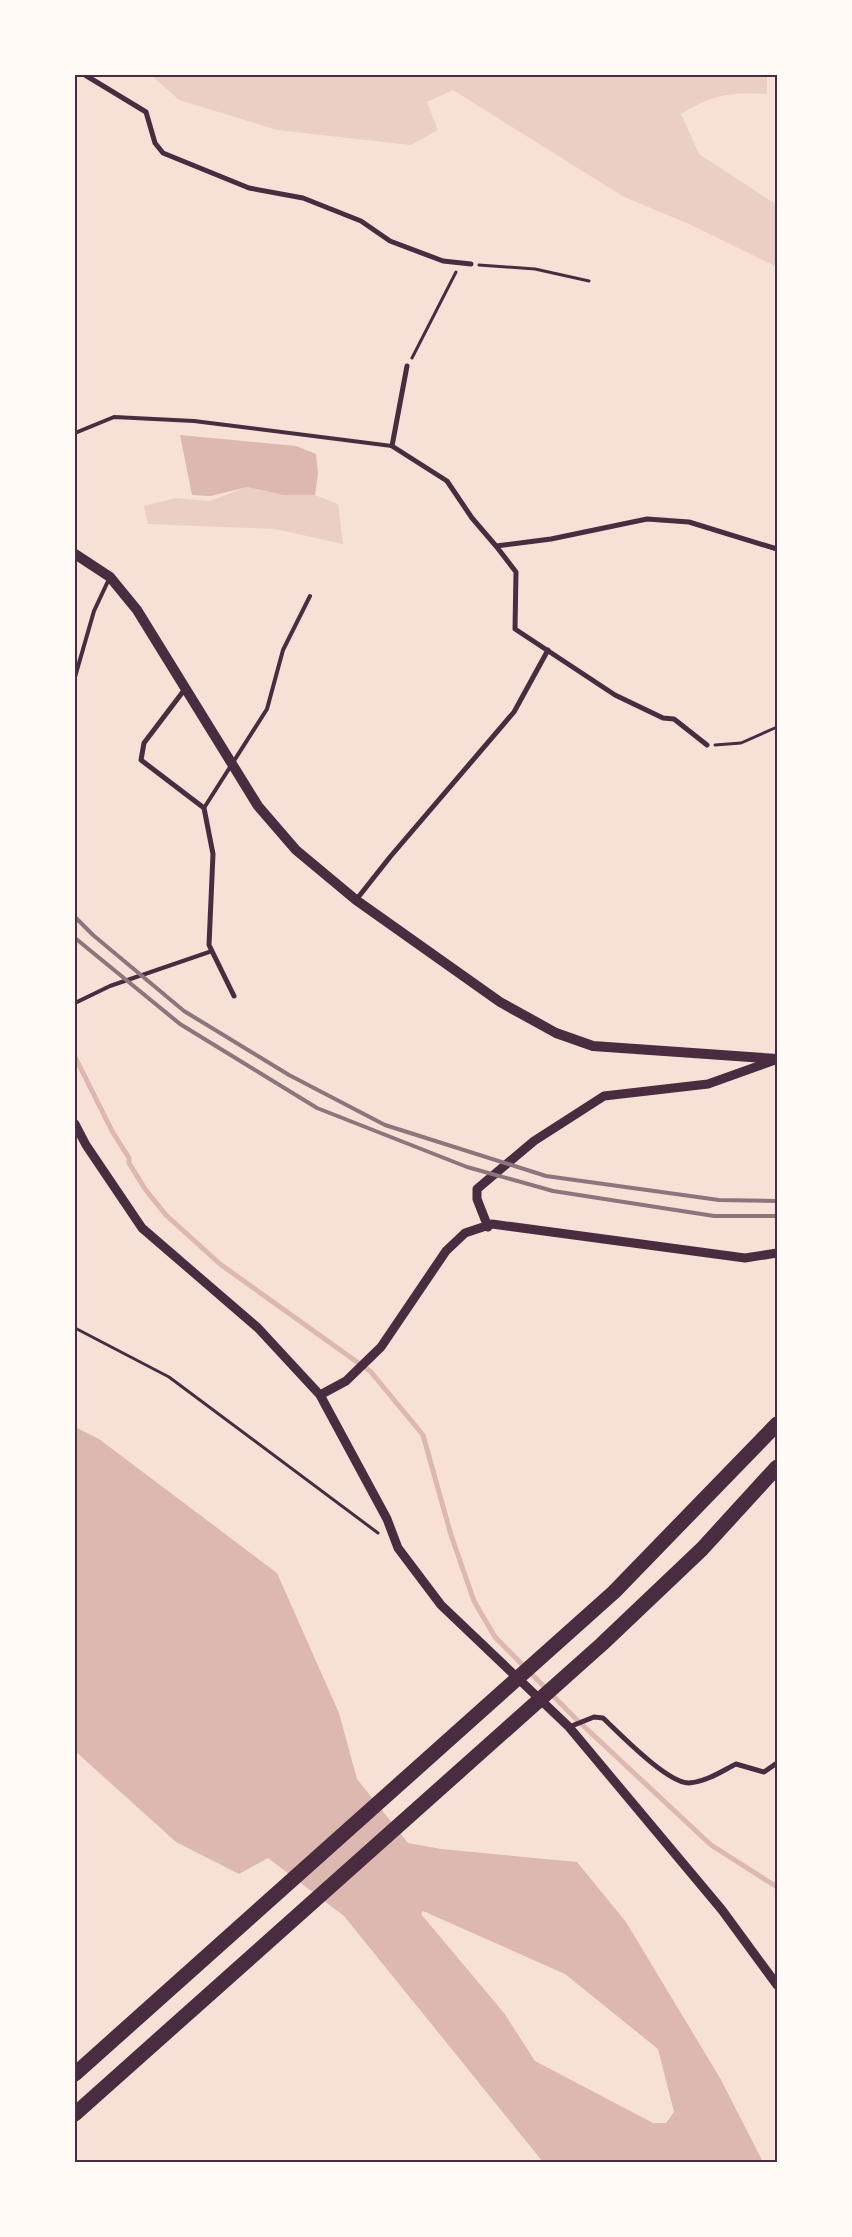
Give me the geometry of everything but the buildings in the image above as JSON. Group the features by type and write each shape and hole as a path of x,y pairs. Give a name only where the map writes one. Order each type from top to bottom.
{"highway":[{"path":"75,2074 614,1592 777,1424"},
{"path":"75,2114 507,1730 702,1549 777,1467"}],"main road":[{"path":"75,554 110,577 138,610 258,806 296,850 356,900 500,1002 556,1033 593,1046 776,1059"}],"street":[{"path":"85,75 146,112 155,143 163,153 249,188 303,198 361,222 390,241 443,261 471,264"},
{"path":"407,366 392,446 447,481 472,518 516,572 515,628 615,695 663,718 674,719 707,745"},
{"path":"496,546 551,539 647,519 688,522 777,549"},
{"path":"356,900 390,857 514,712 548,650"},
{"path":"186,689 144,743 142,760 204,808 213,854 209,945 234,996"},
{"path":"488,1226 477,1199 477,1189 534,1141 604,1096 708,1084 776,1059"},
{"path":"75,1124 86,1144 142,1228 258,1328 320,1395 388,1519 398,1548 441,1605 569,1727 722,1910 777,1986"},
{"path":"320,1395 346,1381 381,1347 446,1251 465,1233 492,1224 745,1258 777,1254"},
{"path":"569,1727 594,1717 603,1718 664,1773 688,1783 706,1780 736,1764 764,1772 777,1763"}],"lane":[{"path":"75,433 114,417 194,421 392,446"},
{"path":"75,677 94,611 110,577"},
{"path":"204,808 267,709 283,650 310,596"},
{"path":"75,1004 110,986 212,951"}],"path":[{"path":"407,366 461,263"},
{"path":"471,264 535,269 589,281"},
{"path":"707,745 741,743 777,727"},
{"path":"75,1328 169,1377 398,1548"}],"shaded area":[{"path":"151,75 767,75 767,94 742,93 713,98 681,114 699,154 777,205 777,267 689,224 624,197 453,90 427,102 438,130 411,145 277,130 179,100"},
{"path":"180,435 296,446 316,454 318,474 315,495 284,495 247,487 211,496 192,495"},
{"path":"247,487 279,494 315,495 338,504 343,544 275,529 148,524 144,506 176,498 210,501"},
{"path":"75,1427 99,1439 277,1573 339,1713 357,1779 408,1843 441,1849 577,1862 626,1922 720,2078 763,2162 543,2162 344,1916 268,1858 239,1874 176,1842 75,1751","holes":["423,1911 565,1974 658,2049 674,2112 666,2123 653,2123 535,2061 504,2013 421,1914"]}],"waterway":[{"path":"75,1057 112,1131 129,1158 129,1163 145,1189 166,1215 220,1264 371,1372 423,1435 451,1535 474,1601 495,1637 575,1718 711,1845 777,1887"}],"railway":[{"path":"75,917 93,935 184,1011 289,1075 385,1125 546,1176 719,1200 777,1201"},
{"path":"75,938 180,1024 317,1108 467,1167 553,1191 714,1216 777,1216"}]}
